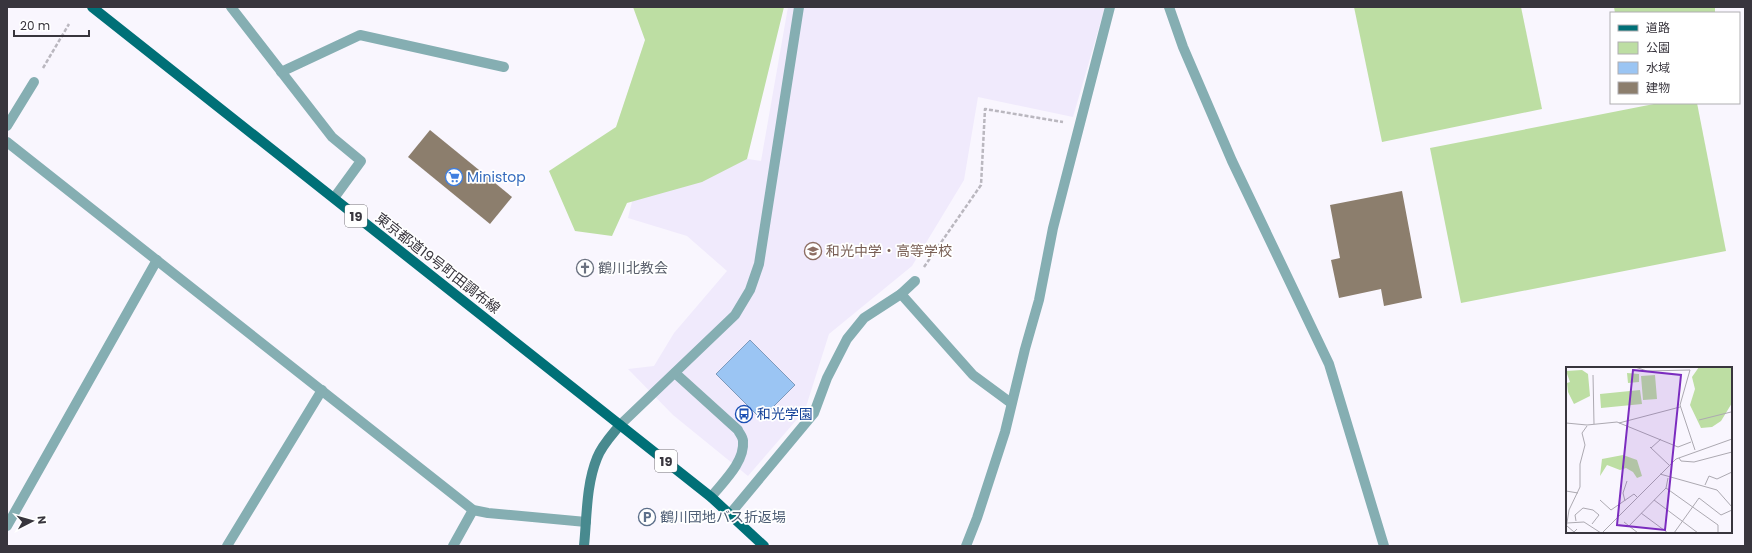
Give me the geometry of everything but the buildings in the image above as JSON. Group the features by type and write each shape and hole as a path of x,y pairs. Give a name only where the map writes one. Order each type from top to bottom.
{"main road":[{"name":"東京都道19号町田調布線","path":"92,7 711,497 764,546"}],"street":[{"path":"231,7 332,137 362,161 334,198"},
{"path":"584,546 590,477 597,456 606,442 620,425 735,315 750,290 759,264 799,7"},
{"path":"966,546 977,518 1005,432 1024,349 1039,300 1053,228 1110,7"},
{"path":"1170,7 1183,48 1232,161 1329,364 1384,546"},
{"path":"280,72 360,35 504,67"},
{"path":"7,126 34,82"},
{"path":"7,142 473,510 488,513 586,522"},
{"path":"7,526 157,260"},
{"path":"730,514 814,413 827,378 847,339 864,318 901,294 915,281"},
{"path":"901,294 972,375 1011,403"},
{"path":"675,373 738,430 743,440 740,457 730,474 711,497"},
{"path":"227,546 322,390"},
{"path":"453,546 473,510"}],"path":[{"path":"34,82 69,24"},
{"path":"915,281 981,185 985,109 1060,121"}],"shaded area":[{"name":"和光中学・高等学校","path":"788,7 1105,7 1073,117 978,97 964,180 912,266 829,334 805,410 748,476 673,415 628,369 654,366 674,333 727,271 687,236 628,218 641,166 682,149 761,161"}],"green space":[{"path":"633,7 784,7 747,159 702,182 627,203 612,236 575,231 549,171 616,127 645,40"},
{"path":"1354,7 1521,7 1542,109 1382,142"},
{"path":"1614,7 1715,7 1715,12 1615,12"},
{"path":"1654,104 1697,104 1726,251 1461,303 1430,148"}],"water":[{"path":"750,340 795,385 761,419 716,374"}],"place":[{"name":"Ministop","path":"454,177"},
{"name":"和光中学・高等学校","path":"813,251"},
{"name":"鶴川北教会","path":"585,268"},
{"name":"和光学園","path":"744,414"},
{"name":"鶴川団地バス折返場","path":"647,517"}]}
